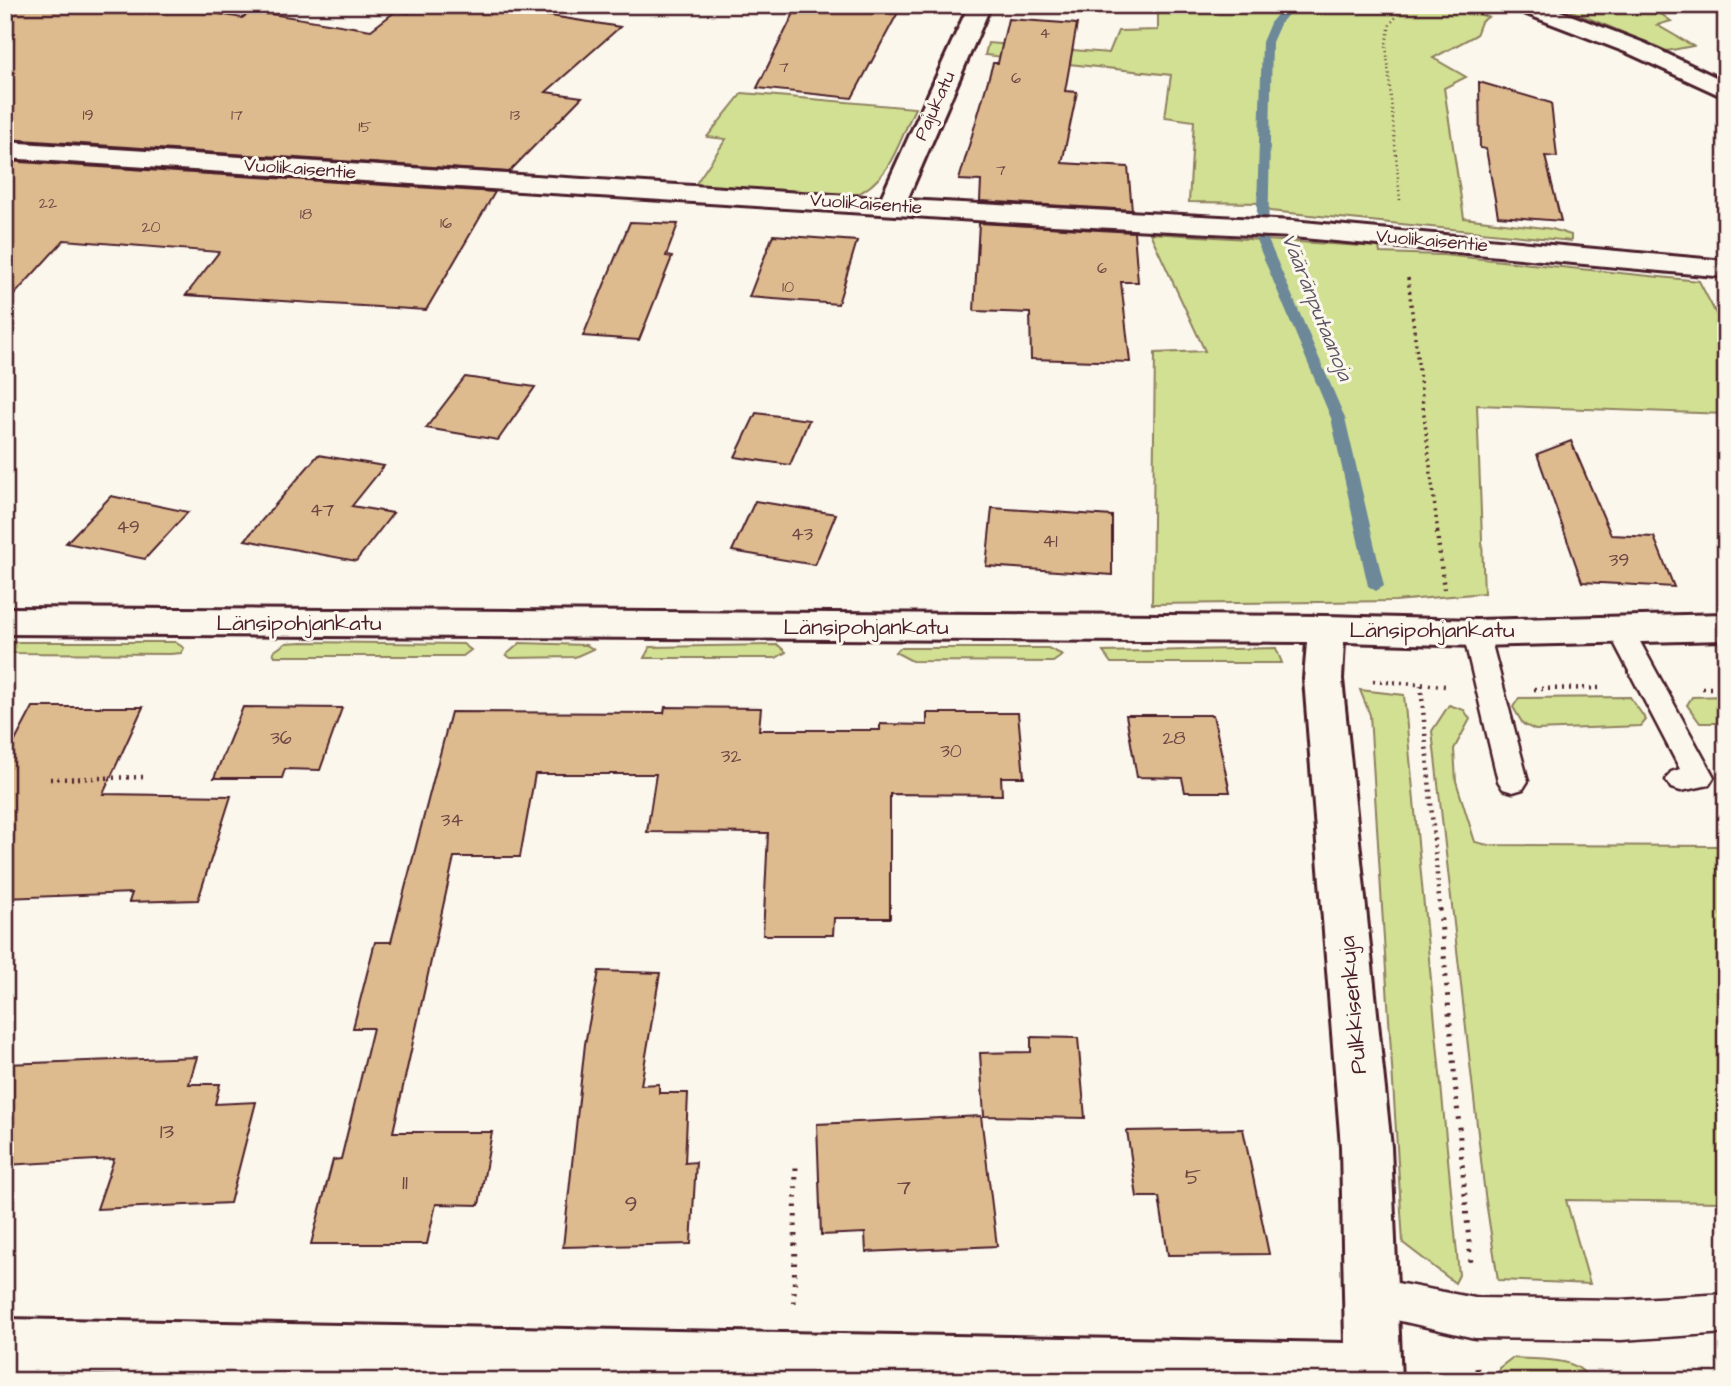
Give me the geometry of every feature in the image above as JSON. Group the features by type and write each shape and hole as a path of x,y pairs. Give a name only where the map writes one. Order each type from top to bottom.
{"street":[{"name":"Pajukatu","path":"891,206 980,5"},
{"path":"1524,5 1636,48 1726,91"},
{"name":"Vuolikaisentie","path":"5,150 891,206 1228,224 1404,237 1726,269"},
{"name":"Länsipohjankatu","path":"5,621 1466,632 1726,627"},
{"name":"Pulkkisenkuja","path":"1326,629 1323,679 1366,1147 1374,1376"},
{"path":"5,1346 793,1360 1374,1376"}],"lane":[{"path":"1620,629 1699,777 1681,780"},
{"path":"1466,632 1513,780"},
{"path":"1371,1297 1475,1318 1621,1320 1726,1313"}],"path":[{"path":"1407,5 1390,24 1386,44 1404,237 1446,604 1466,632"},
{"path":"1421,685 1475,1318 1478,1381"},
{"path":"50,779 145,777"},
{"path":"793,1360 796,1163"}],"green space":[{"path":"1136,5 1452,5 1488,17 1481,22 1476,35 1433,58 1466,77 1444,88 1464,218 1552,229 1571,235 1571,241 1270,211 1264,203 1189,202 1194,121 1165,117 1171,75 985,55 988,43 1109,53 1118,31 1158,30 1158,9"},
{"path":"1557,5 1648,5 1671,21 1657,25 1693,46 1667,51"},
{"path":"742,93 915,108 885,171 866,190 853,196 695,185 726,139 707,137"},
{"path":"1150,233 1379,247 1380,253 1443,255 1699,281 1726,333 1726,414 1477,405 1484,593 1395,601 1152,604 1155,353 1205,351"},
{"path":"5,642 175,642 184,648 181,653 170,654 5,653"},
{"path":"286,643 463,644 471,650 463,656 275,656 273,652"},
{"path":"520,643 586,645 593,649 575,657 511,658 506,655"},
{"path":"778,645 786,652 776,658 644,658 650,647"},
{"path":"900,648 1048,648 1063,655 1053,662 912,661 895,652"},
{"path":"1276,648 1282,663 1111,663 1103,652"},
{"path":"1360,690 1404,695 1459,1275 1455,1283 1403,1243 1370,715"},
{"path":"1726,696 1726,723 1700,723 1687,705 1692,697"},
{"path":"1630,697 1646,720 1641,726 1535,730 1523,724 1513,707 1519,698"},
{"path":"1449,705 1464,710 1470,719 1454,749 1456,781 1475,842 1488,845 1726,846 1726,1202 1566,1200 1590,1284 1498,1280 1485,1195 1432,731"},
{"path":"1512,1358 1567,1363 1584,1373 1588,1381 1500,1381 1499,1368"}],"building":[{"path":"5,5 168,5 242,18 253,11 371,30 396,11 409,13 418,5 482,5 620,27 546,92 582,97 509,172 5,139"},
{"path":"798,5 902,5 852,98 757,88"},
{"path":"1008,19 1077,24 1065,91 1077,92 1062,163 1128,167 1132,210 980,201 981,181 959,180 993,63 998,63"},
{"path":"1479,82 1551,103 1557,157 1545,156 1561,221 1498,216 1486,149 1480,148"},
{"path":"5,161 495,192 426,310 186,295 219,252 64,240 5,305"},
{"path":"630,222 678,224 666,256 672,257 639,340 583,336"},
{"path":"979,223 1134,232 1138,282 1121,282 1130,362 1031,359 1030,313 974,311"},
{"path":"773,235 857,241 838,304 749,297"},
{"path":"465,377 535,387 498,440 426,428"},
{"path":"756,413 809,420 790,465 735,457"},
{"path":"1571,441 1611,535 1654,537 1674,587 1582,582 1537,454"},
{"path":"318,455 384,466 352,506 393,513 356,561 245,540"},
{"path":"111,496 188,512 145,559 66,543"},
{"path":"755,501 836,514 815,565 732,551"},
{"path":"992,508 1112,516 1112,575 986,566"},
{"path":"33,707 143,707 103,794 231,796 198,900 129,902 132,893 5,898 5,760"},
{"path":"243,707 342,708 320,770 285,769 282,778 214,778"},
{"path":"665,707 761,708 759,730 880,730 880,724 927,725 927,713 1018,713 1024,777 1001,777 1002,795 890,794 890,918 834,918 833,935 763,935 768,833 647,832 656,774 535,774 520,857 454,857 393,1132 492,1132 479,1205 436,1204 427,1244 311,1244 333,1160 341,1159 373,1028 353,1028 375,942 391,942 451,712 664,713"},
{"path":"1126,715 1213,715 1230,792 1185,792 1182,778 1137,777"},
{"path":"599,971 660,973 641,1085 659,1084 659,1093 688,1093 685,1163 696,1162 691,1244 563,1247 585,1044"},
{"path":"1031,1037 1078,1038 1085,1118 984,1116 980,1053 1031,1052"},
{"path":"197,1057 189,1084 220,1084 215,1104 256,1102 230,1203 97,1209 114,1159 5,1165 5,1064"},
{"path":"981,1116 997,1246 866,1252 865,1233 821,1235 817,1124"},
{"path":"1243,1129 1269,1254 1168,1255 1159,1197 1137,1197 1127,1131"}],"waterway":[{"name":"Vääränputaanoja","path":"1291,5 1275,23 1267,42 1262,240 1338,418 1376,586"}]}
